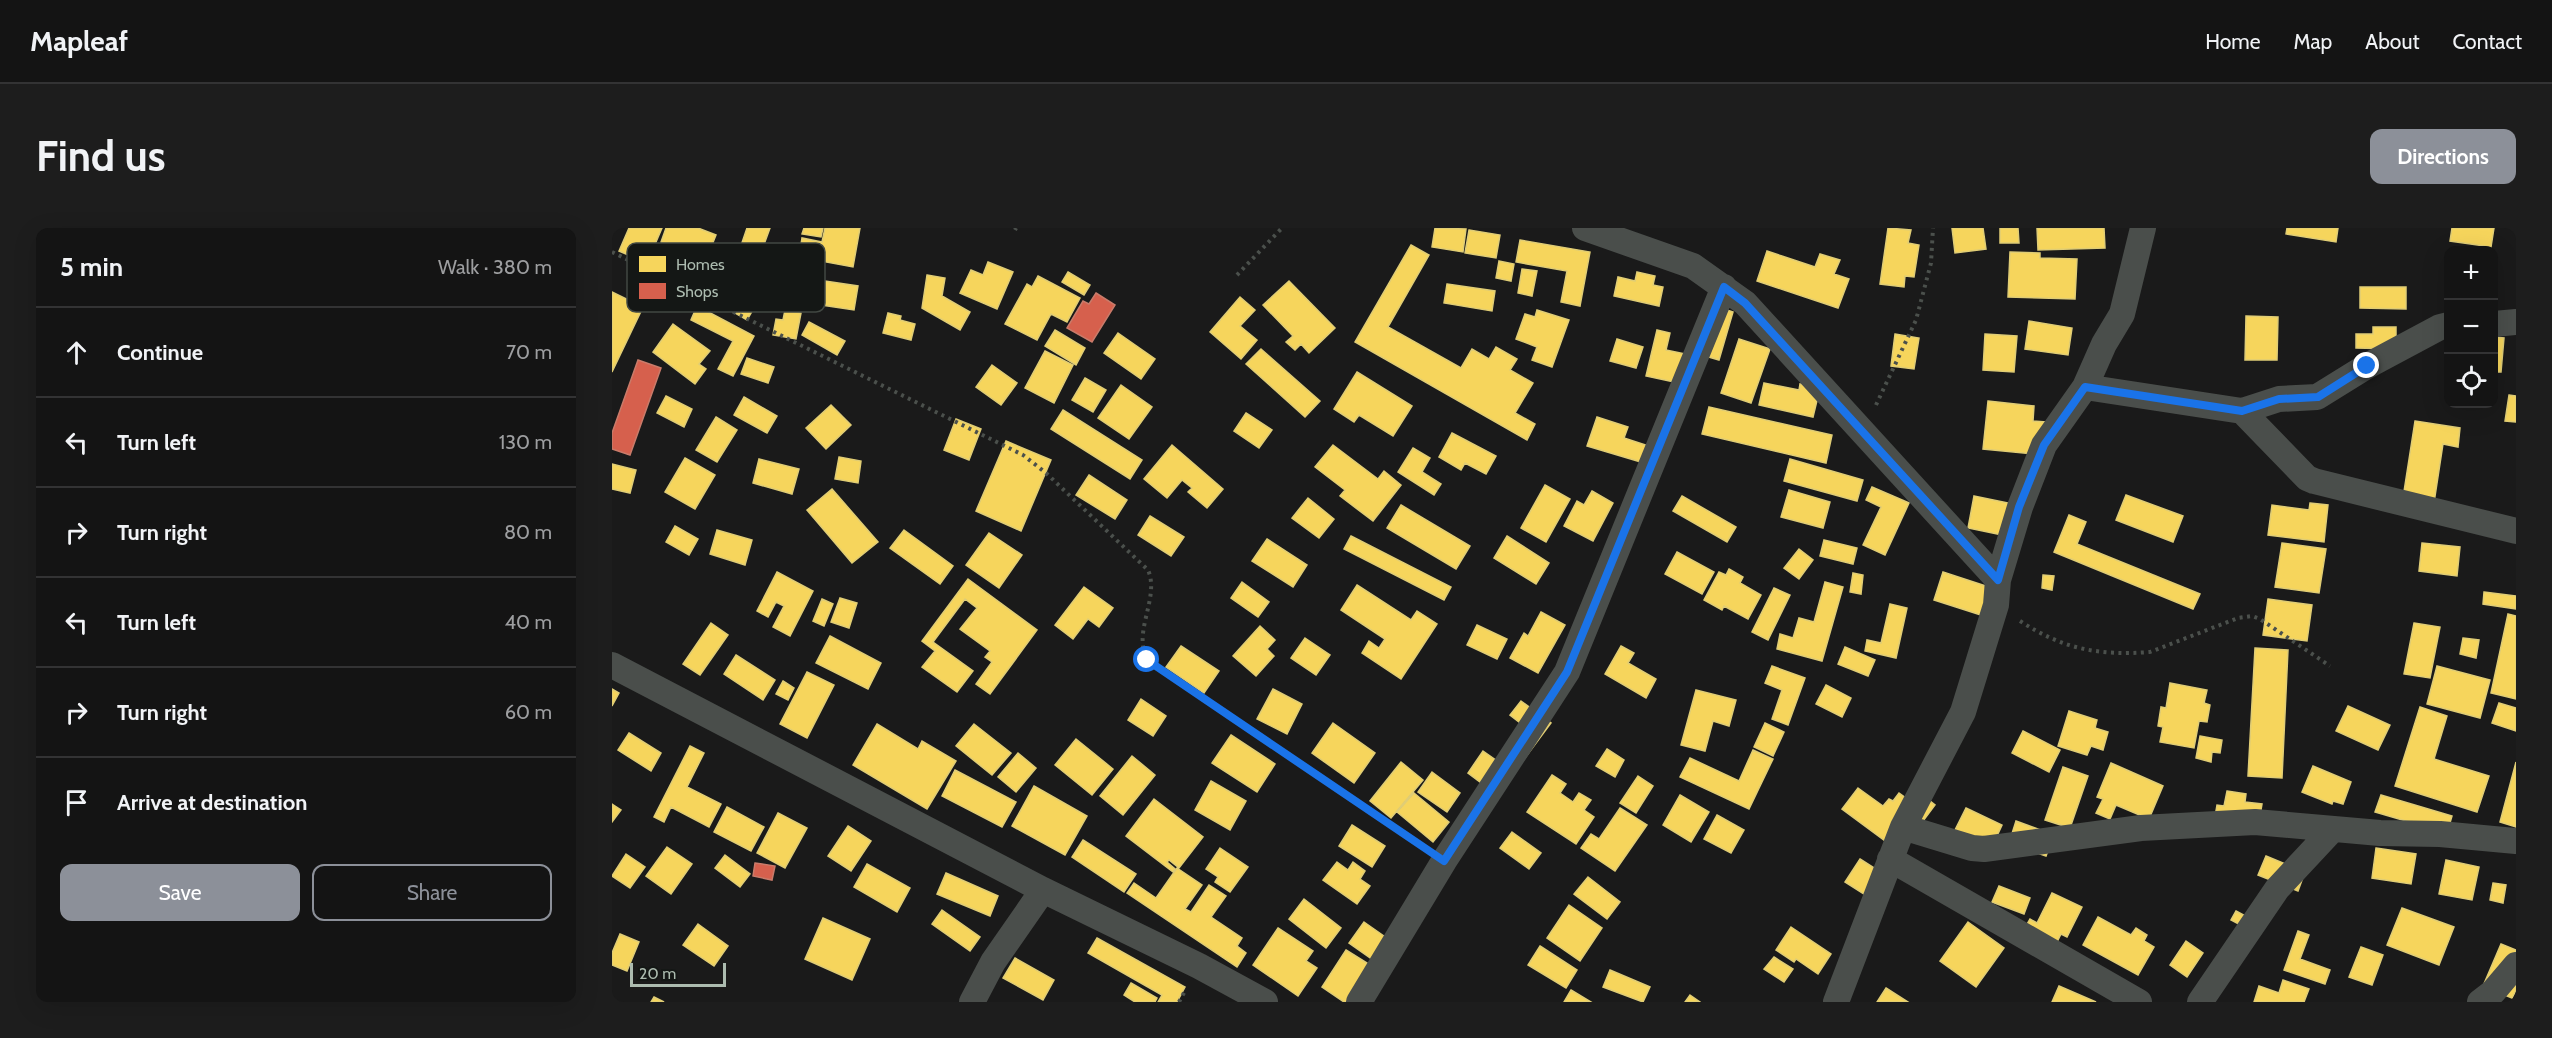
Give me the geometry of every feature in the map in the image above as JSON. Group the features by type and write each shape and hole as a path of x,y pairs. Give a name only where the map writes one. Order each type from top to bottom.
{"street":[{"path":"1585,228 1693,266 1745,303 1863,432 1997,592"},
{"path":"1836,1002 1903,827 1959,723 2019,507 2044,445 2085,387 2104,344 2122,314 2143,228"},
{"path":"1359,1002 1444,861 1567,672 1724,287"},
{"path":"2498,324 2516,322"},
{"path":"2085,387 2242,411 2279,399 2318,397 2367,366 2444,326"},
{"path":"2242,411 2307,478 2516,531"},
{"path":"612,665 1043,890 1199,966 1265,1002"},
{"path":"1903,827 1972,848 1984,849 2141,828 2255,822 2516,841"},
{"path":"2200,1002 2277,889 2333,829"},
{"path":"1890,859 2139,1002"},
{"path":"972,1002 993,962 1043,890"},
{"path":"2480,1002 2493,992 2516,965"}],"path":[{"path":"1237,276 1282,228"},
{"path":"1863,432 1916,320 1930,263 1933,228"},
{"path":"612,252 627,259"},
{"path":"733,312 1023,455 1046,473 1148,570 1151,583 1142,644 1151,664 1444,861"},
{"path":"1997,592 2056,642 2082,649 2116,653 2150,652 2238,618 2252,616 2330,666"}],"building: Homes":[{"path":"629,228 662,228 656,243 627,243 627,254 619,251"},
{"path":"666,228 698,228 716,235 713,243 661,242"},
{"path":"747,228 770,228 765,243 742,243"},
{"path":"804,228 823,228 821,237 802,234"},
{"path":"825,228 860,228 853,267 825,262 825,243 801,243 802,238 822,242"},
{"path":"1435,228 1466,229 1463,252 1432,247"},
{"path":"1888,228 1911,230 1908,243 1919,245 1914,277 1905,276 1904,287 1880,284"},
{"path":"1952,228 1983,228 1986,249 1955,253"},
{"path":"2000,228 2018,228 2019,243 2000,243"},
{"path":"2037,228 2104,228 2105,248 2038,250"},
{"path":"2287,228 2338,228 2336,242 2286,234"},
{"path":"2452,228 2494,228 2491,246 2450,241"},
{"path":"1469,230 1500,235 1496,258 1465,253"},
{"path":"1520,240 1590,252 1580,306 1561,302 1567,271 1516,262"},
{"path":"1411,245 1429,255 1388,327 1461,368 1472,349 1489,359 1496,347 1517,359 1510,370 1533,383 1515,413 1535,424 1527,440 1355,342"},
{"path":"1767,251 1815,267 1820,254 1840,260 1834,274 1849,279 1838,308 1757,281"},
{"path":"2010,252 2040,253 2040,258 2077,259 2075,299 2008,297"},
{"path":"1499,261 1514,264 1511,281 1496,278"},
{"path":"988,262 1013,272 997,309 960,293 971,270 983,275"},
{"path":"1522,269 1537,271 1532,296 1518,293"},
{"path":"1068,272 1090,285 1084,295 1062,282"},
{"path":"1637,272 1655,276 1653,285 1663,287 1659,306 1614,296 1618,277 1635,281"},
{"path":"927,275 945,278 942,296 970,312 960,330 922,308"},
{"path":"1038,276 1080,298 1067,322 1051,314 1037,340 1005,324 1027,284 1032,287"},
{"path":"825,281 858,286 854,310 825,306"},
{"path":"1289,281 1335,328 1309,353 1301,344 1295,350 1286,342 1293,336 1263,305"},
{"path":"1447,284 1495,291 1492,311 1444,303"},
{"path":"2360,287 2406,287 2406,309 2360,308"},
{"path":"612,292 627,299 627,312 641,312 612,372"},
{"path":"1240,297 1255,310 1240,326 1257,340 1241,359 1210,332"},
{"path":"1718,307 1733,312 1719,360 1705,356"},
{"path":"1537,310 1569,320 1552,367 1532,360 1537,347 1516,339 1525,314 1535,317"},
{"path":"694,312 708,312 754,336 733,376 718,369 733,341 691,320"},
{"path":"733,312 752,312 747,320"},
{"path":"785,312 801,313 796,339 773,335 776,319 783,320"},
{"path":"888,313 901,316 900,320 915,324 911,340 883,333"},
{"path":"2246,316 2278,317 2277,360 2245,360"},
{"path":"2029,321 2072,328 2068,355 2025,349"},
{"path":"809,322 845,341 837,355 802,335"},
{"path":"673,324 710,351 699,364 706,369 695,384 653,352"},
{"path":"2373,327 2396,327 2396,349 2356,348 2356,334 2373,334"},
{"path":"1055,330 1085,348 1076,365 1045,346"},
{"path":"1657,330 1670,333 1666,350 1700,357 1693,386 1646,376"},
{"path":"1118,333 1155,359 1141,379 1104,353"},
{"path":"1895,334 1919,338 1914,369 1891,366"},
{"path":"1985,334 2017,336 2014,372 1983,370"},
{"path":"2498,337 2504,338 2501,372 2498,372"},
{"path":"1617,339 1643,347 1636,368 1610,361"},
{"path":"1739,339 1770,349 1751,403 1721,393"},
{"path":"1261,349 1320,401 1305,417 1246,364"},
{"path":"1045,351 1073,365 1054,403 1025,388"},
{"path":"747,358 774,367 768,383 741,374"},
{"path":"992,365 1017,383 1001,405 976,387"},
{"path":"1357,372 1412,406 1393,436 1359,415 1354,422 1334,409"},
{"path":"1085,378 1106,390 1093,412 1072,400"},
{"path":"1764,383 1799,390 1800,384 1820,388 1813,417 1759,405"},
{"path":"1121,385 1152,407 1129,439 1098,418"},
{"path":"2509,395 2516,396 2516,422 2505,421"},
{"path":"666,396 692,409 684,427 657,413"},
{"path":"744,397 777,416 767,433 734,415"},
{"path":"1988,401 2034,406 2033,421 2046,422 2043,455 1983,449"},
{"path":"831,405 851,425 826,449 806,428"},
{"path":"1709,407 1832,435 1826,463 1702,434"},
{"path":"1063,410 1142,460 1130,479 1051,429"},
{"path":"1246,413 1272,430 1259,448 1234,431"},
{"path":"716,417 737,430 717,462 696,450"},
{"path":"1597,417 1628,427 1624,438 1667,452 1661,468 1587,446"},
{"path":"956,419 981,429 969,460 944,450"},
{"path":"2415,421 2460,428 2458,447 2443,444 2434,503 2403,498"},
{"path":"1452,433 1496,456 1486,474 1465,463 1461,470 1439,457"},
{"path":"1006,441 1051,460 1021,531 976,511"},
{"path":"1172,445 1223,489 1207,508 1188,492 1192,488 1182,480 1167,498 1144,479"},
{"path":"1333,445 1378,479 1384,471 1401,485 1373,521 1340,496 1345,490 1315,467"},
{"path":"1413,448 1430,458 1422,472 1441,484 1434,495 1398,472"},
{"path":"839,457 861,461 858,483 835,479"},
{"path":"685,458 715,475 695,509 665,492"},
{"path":"759,459 799,469 792,494 753,483"},
{"path":"1790,459 1863,480 1857,501 1784,481"},
{"path":"612,464 636,470 630,493 612,489"},
{"path":"1089,475 1127,500 1115,519 1076,495"},
{"path":"1545,485 1570,499 1546,542 1521,528"},
{"path":"1872,487 1909,503 1885,555 1863,545 1881,507 1866,500"},
{"path":"832,489 878,542 852,563 807,510"},
{"path":"1789,490 1830,502 1823,528 1781,517"},
{"path":"1592,491 1613,503 1593,541 1564,526 1577,501 1584,505"},
{"path":"2126,495 2183,516 2173,542 2116,520"},
{"path":"1682,496 1736,527 1727,542 1673,511"},
{"path":"1974,496 2023,506 2017,538 1968,528"},
{"path":"1308,498 1334,519 1319,538 1292,518"},
{"path":"2310,503 2328,505 2324,542 2268,535 2272,505 2309,510"},
{"path":"1401,505 1470,546 1456,569 1387,528"},
{"path":"2069,515 2086,522 2077,544 2200,594 2193,609 2054,552"},
{"path":"1150,516 1184,537 1171,556 1138,535"},
{"path":"675,526 698,539 689,555 666,542"},
{"path":"717,530 752,540 745,565 710,554"},
{"path":"904,530 953,566 940,584 890,548"},
{"path":"989,533 1022,555 999,588 966,565"},
{"path":"1351,536 1451,587 1444,600 1344,549"},
{"path":"1507,536 1549,563 1536,584 1494,558"},
{"path":"1267,539 1307,565 1293,587 1252,561"},
{"path":"1824,540 1857,548 1853,564 1820,556"},
{"path":"2282,543 2326,549 2319,593 2275,587"},
{"path":"2422,543 2460,547 2457,576 2419,571"},
{"path":"1799,549 1813,560 1799,579 1784,568"},
{"path":"1677,552 1714,572 1702,594 1665,574"},
{"path":"1729,569 1743,577 1740,583 1761,595 1748,619 1724,606 1722,610 1704,600 1719,572 1726,575"},
{"path":"777,572 813,591 790,636 773,627 784,606 776,602 768,617 757,611"},
{"path":"1943,572 1992,588 1984,616 1934,600"},
{"path":"1853,573 1863,575 1861,594 1850,592"},
{"path":"2043,575 2054,576 2052,590 2042,588"},
{"path":"968,579 1037,630 990,694 976,684 992,662 985,657 990,651 960,629 977,608 965,599 933,642 973,671 957,692 922,667 935,651 922,641"},
{"path":"1242,582 1269,602 1258,617 1231,598"},
{"path":"1825,582 1843,587 1822,661 1777,649 1780,634 1793,638 1799,618 1814,622"},
{"path":"1357,585 1411,620 1417,611 1437,624 1401,679 1362,653 1369,641 1379,648 1385,639 1341,610"},
{"path":"1084,587 1113,608 1099,627 1088,619 1073,639 1055,625"},
{"path":"1774,588 1790,595 1768,640 1752,632"},
{"path":"2484,592 2516,596 2516,609 2483,604"},
{"path":"840,598 857,603 849,628 831,622"},
{"path":"822,599 833,604 824,626 813,621"},
{"path":"2268,599 2312,605 2307,641 2263,635"},
{"path":"1890,604 1907,608 1896,658 1865,651 1867,640 1881,643"},
{"path":"1541,612 1565,625 1538,673 1510,658 1524,633 1528,636"},
{"path":"2508,614 2516,616 2516,699 2491,693"},
{"path":"711,623 728,635 700,675 683,664"},
{"path":"2414,623 2440,627 2430,678 2404,674"},
{"path":"1477,625 1507,639 1497,659 1467,645"},
{"path":"1260,626 1275,640 1267,649 1274,656 1256,676 1233,656"},
{"path":"830,636 881,663 868,689 816,663"},
{"path":"1305,638 1330,655 1316,675 1291,658"},
{"path":"2463,638 2479,640 2476,658 2460,654"},
{"path":"1181,646 1219,671 1204,693 1166,667"},
{"path":"1621,646 1634,653 1628,663 1656,679 1646,698 1605,674"},
{"path":"1845,647 1875,660 1868,676 1838,664"},
{"path":"2255,648 2288,650 2282,778 2248,776"},
{"path":"736,655 775,680 763,700 724,674"},
{"path":"1772,666 1805,678 1788,725 1772,719 1782,690 1765,683"},
{"path":"2437,666 2490,680 2480,718 2427,704"},
{"path":"807,672 834,685 807,738 780,724"},
{"path":"783,681 794,688 788,700 776,694"},
{"path":"2170,683 2207,690 2204,703 2210,705 2207,722 2199,721 2194,748 2160,742 2163,727 2158,726 2161,707 2166,708"},
{"path":"1826,685 1851,698 1842,717 1816,704"},
{"path":"612,689 619,693 612,706"},
{"path":"1273,689 1302,704 1287,734 1257,719"},
{"path":"1696,690 1736,700 1729,726 1713,721 1705,751 1681,745"},
{"path":"1141,699 1166,716 1153,736 1128,720"},
{"path":"1521,701 1551,723 1522,762 1524,726 1510,715"},
{"path":"2499,703 2516,708 2516,731 2492,723"},
{"path":"2348,706 2390,725 2378,750 2336,731"},
{"path":"2420,707 2447,716 2434,759 2489,776 2477,812 2395,786"},
{"path":"2069,711 2097,720 2095,728 2108,732 2103,750 2091,746 2087,755 2058,746"},
{"path":"1333,723 1375,753 1354,783 1312,753"},
{"path":"1765,723 1784,732 1773,756 1754,747"},
{"path":"877,724 918,749 922,741 956,761 927,809 853,765"},
{"path":"974,724 1011,753 992,775 956,746"},
{"path":"2023,731 2060,750 2049,772 2012,753"},
{"path":"629,733 661,753 651,771 618,750"},
{"path":"1231,735 1275,764 1257,792 1212,763"},
{"path":"2200,736 2222,740 2220,753 2212,752 2211,762 2196,758"},
{"path":"1076,739 1113,769 1092,795 1055,765"},
{"path":"690,746 704,753 687,787 721,804 709,827 671,807 664,822 654,817"},
{"path":"1607,749 1624,760 1615,777 1596,766"},
{"path":"1753,750 1773,759 1749,809 1680,777 1690,758 1739,781"},
{"path":"1483,751 1497,761 1496,794 1468,773"},
{"path":"1018,753 1036,768 1016,792 998,777"},
{"path":"1132,756 1155,775 1123,815 1100,796"},
{"path":"1401,762 1423,780 1391,818 1370,801"},
{"path":"2516,762 2516,827 2500,822"},
{"path":"2111,763 2163,786 2149,819 2116,805 2110,819 2096,813 2103,799 2097,797"},
{"path":"2313,766 2351,782 2343,804 2333,801 2332,804 2302,792"},
{"path":"2063,767 2088,776 2070,828 2045,820"},
{"path":"955,770 1016,802 1002,827 942,796"},
{"path":"1432,772 1460,793 1447,812 1418,792"},
{"path":"1552,775 1566,784 1560,793 1573,802 1579,793 1591,800 1584,810 1594,817 1576,844 1527,812"},
{"path":"1638,776 1653,786 1636,813 1620,803"},
{"path":"1211,781 1246,801 1230,830 1195,810"},
{"path":"1034,786 1087,816 1065,855 1012,826"},
{"path":"1858,788 1883,806 1889,799 1893,801 1899,793 1913,803 1920,793 1935,805 1900,852 1842,809"},
{"path":"2227,791 2246,794 2245,802 2262,804 2259,822 2213,828 2217,805 2224,806"},
{"path":"1414,793 1449,822 1433,842 1397,812"},
{"path":"1680,795 1709,812 1691,842 1663,825"},
{"path":"2381,795 2452,816 2447,833 2375,812"},
{"path":"1154,799 1203,837 1179,868 1169,860 1167,862 1175,869 1173,872 1126,836"},
{"path":"612,804 621,810 612,822"},
{"path":"727,807 764,827 751,851 714,832"},
{"path":"1620,808 1647,825 1615,871 1581,848 1591,834 1599,839"},
{"path":"1966,808 2002,825 1989,853 1949,842"},
{"path":"778,813 807,828 785,868 757,853"},
{"path":"1717,815 1744,830 1731,853 1704,839"},
{"path":"2016,821 2054,835 2046,856 2009,843"},
{"path":"1352,825 1385,846 1372,867 1339,846"},
{"path":"848,826 871,841 851,871 828,856"},
{"path":"1512,832 1541,853 1529,869 1500,848"},
{"path":"1083,840 1136,874 1124,892 1072,857"},
{"path":"667,847 692,864 671,894 646,876"},
{"path":"1220,848 1248,867 1230,892 1215,882 1218,877 1206,869"},
{"path":"2376,848 2416,854 2411,884 2372,878"},
{"path":"626,854 645,867 630,888 612,876"},
{"path":"725,855 750,874 740,887 715,868"},
{"path":"2266,856 2305,872 2298,891 2258,875"},
{"path":"1860,859 1893,880 1878,903 1845,882"},
{"path":"2446,860 2479,867 2472,900 2439,894"},
{"path":"1337,862 1348,870 1353,862 1365,871 1360,879 1370,886 1357,904 1323,880"},
{"path":"867,864 910,888 897,912 854,887"},
{"path":"1177,868 1202,885 1185,909 1191,912 1209,885 1226,896 1211,917 1242,938 1237,946 1246,953 1237,967 1127,893 1134,883 1156,898"},
{"path":"946,873 998,896 990,916 937,894"},
{"path":"1588,877 1620,902 1607,919 1574,894"},
{"path":"2493,883 2506,885 2503,903 2490,900"},
{"path":"1999,886 2030,898 2024,914 1992,902"},
{"path":"2052,893 2082,907 2067,937 2061,934 2054,948 2022,933 2030,919 2037,923"},
{"path":"1304,899 1341,928 1326,948 1289,919"},
{"path":"1569,905 1602,928 1580,961 1547,938"},
{"path":"2402,908 2454,927 2439,965 2387,945"},
{"path":"942,910 980,937 970,951 932,924"},
{"path":"2236,911 2253,920 2248,929 2231,920"},
{"path":"2098,917 2131,935 2136,928 2147,935 2144,941 2154,947 2138,975 2083,945"},
{"path":"823,918 870,939 852,980 805,959"},
{"path":"1364,922 1398,946 1383,967 1349,943"},
{"path":"1968,922 2004,948 1976,987 1940,961"},
{"path":"698,924 728,946 714,966 683,945"},
{"path":"1791,927 1831,954 1818,974 1796,959 1794,962 1776,950"},
{"path":"1278,928 1313,951 1306,961 1317,968 1298,996 1253,965"},
{"path":"2298,931 2309,935 2300,959 2330,970 2325,984 2284,970"},
{"path":"620,934 639,942 627,971 612,965 612,953"},
{"path":"1097,938 1185,987 1177,1002 1158,1002 1162,995 1088,953"},
{"path":"2186,941 2203,953 2187,977 2170,965"},
{"path":"2501,944 2516,950 2516,990 2512,998 2483,986"},
{"path":"1540,946 1577,970 1566,988 1528,965"},
{"path":"2361,947 2383,955 2372,985 2349,977"},
{"path":"1346,950 1383,973 1364,1002 1344,1002 1322,987"},
{"path":"1774,957 1793,969 1784,982 1764,969"},
{"path":"1015,958 1054,980 1043,1000 1003,978"},
{"path":"1610,970 1650,987 1643,1002 1603,987"},
{"path":"2283,980 2309,989 2304,1002 2254,1002 2259,986 2279,993"},
{"path":"1131,983 1157,998 1155,1002 1135,1002 1124,995"},
{"path":"2059,986 2096,1002 2052,1002"},
{"path":"1886,988 1908,1002 1877,1002"},
{"path":"1571,990 1591,1002 1564,1002"},
{"path":"1690,995 1700,1002 1685,1002"},
{"path":"654,997 664,1002 651,1002"}],"building: Shops":[{"path":"1096,293 1115,305 1092,342 1067,328 1083,301 1089,304"},
{"path":"638,360 661,368 630,455 612,449 612,433"},
{"path":"755,863 775,866 772,880 753,876"}],"route":[{"path":"1147,660 1444,861 1567,672 1724,287 1745,303 1998,580 2019,507 2044,445 2085,387 2242,411 2279,399 2318,397 2367,366"}]}
